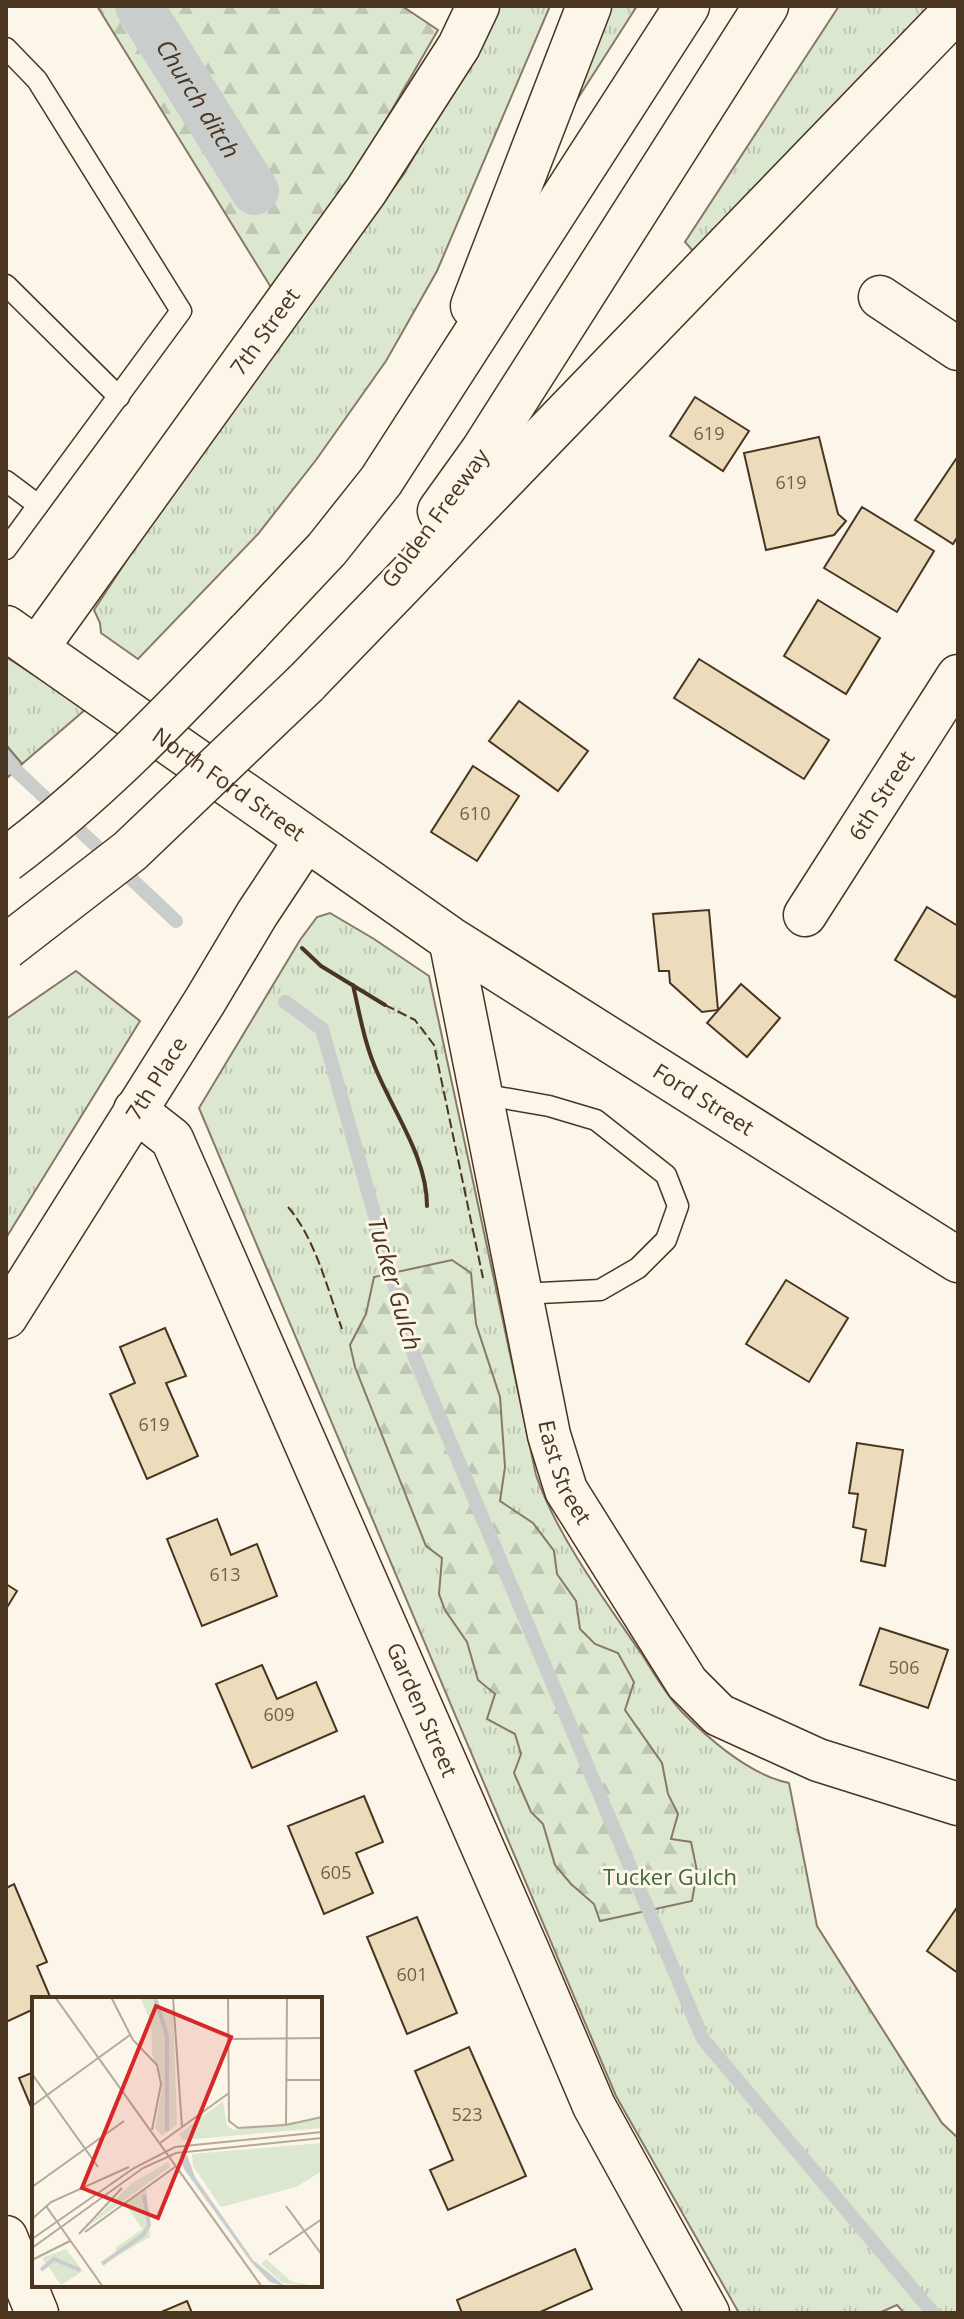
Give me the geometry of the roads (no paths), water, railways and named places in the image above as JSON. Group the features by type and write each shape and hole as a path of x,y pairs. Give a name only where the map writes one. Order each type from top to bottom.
{"main road":[{"path":"439,394 589,6"},
{"path":"6,860 92,790 174,711 327,549 381,481 439,394 687,6"},
{"name":"Golden Freeway","path":"6,947 130,851 306,683 391,579 483,451 766,6"},
{"path":"306,683 958,8"},
{"name":"North Ford Street","path":"22,638 450,939"},
{"name":"Ford Street","path":"450,939 958,1260"}],"street":[{"name":"7th Street","path":"22,638 366,191 459,46 478,6"},
{"path":"880,297 958,349"},
{"name":"6th Street","path":"805,915 958,676"},
{"name":"7th Place","path":"6,1317 306,840"},
{"name":"East Street","path":"450,939 549,1435 566,1490 687,1683 719,1715 818,1760 958,1804"},
{"name":"Garden Street","path":"135,1110 172,1139 594,2106 708,2313"},
{"path":"6,2237 23,2296"}],"lane":[{"path":"6,48 37,80 181,311 6,549"},
{"path":"6,285 119,397"},
{"path":"6,481 38,505"},
{"path":"481,1094 549,1106 596,1120 666,1175 678,1206 666,1240 638,1268 600,1290 520,1294"}],"water":[{"path":"6,745 22,764 6,779"}],"waterway":[{"name":"Church ditch","path":"139,6 255,191"},
{"name":"Tucker Gulch","path":"6,761 176,921"},
{"name":"Tucker Gulch","path":"285,1002 322,1029 416,1361 703,2039 933,2313"}]}
